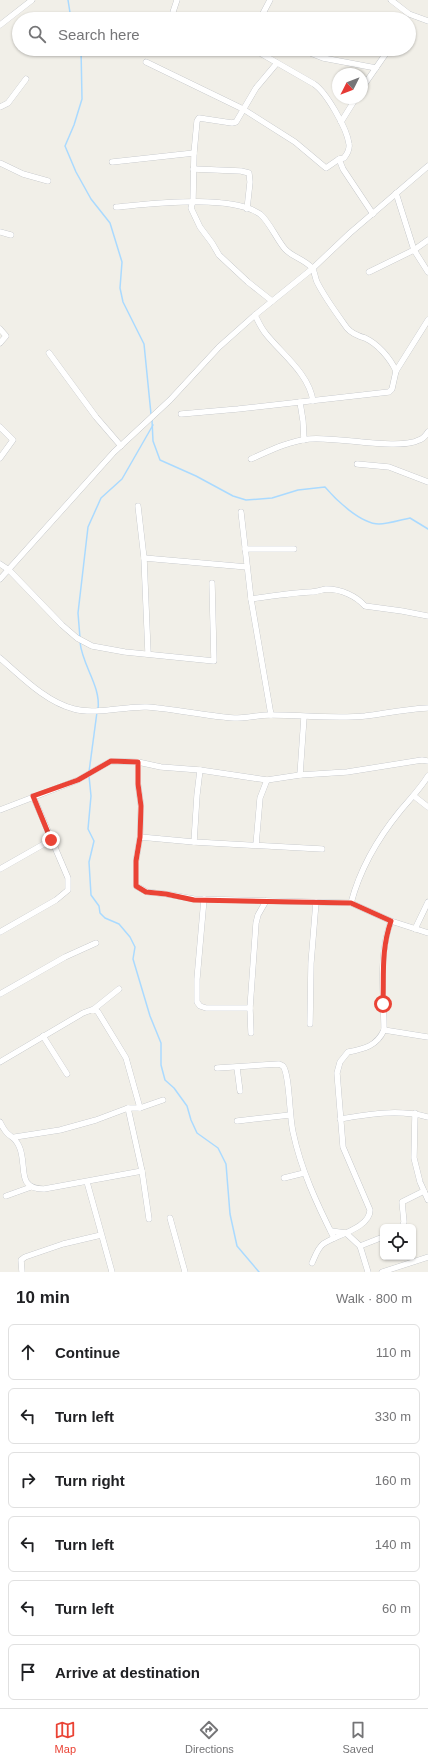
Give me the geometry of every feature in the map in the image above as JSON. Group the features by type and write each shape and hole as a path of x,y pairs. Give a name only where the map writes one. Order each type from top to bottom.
{"street":[{"path":"17,12 32,0"},
{"path":"172,12 177,0"},
{"path":"264,12 270,0"},
{"path":"391,0 403,12"},
{"path":"0,25 12,16"},
{"path":"416,19 428,21"},
{"path":"146,62 243,109 295,142 326,168 339,158 346,156 349,144 341,122 318,86 266,56"},
{"path":"318,56 376,68"},
{"path":"368,79 384,56"},
{"path":"272,301 248,282 219,255 200,227 191,208 193,202 193,168 196,124 198,119 232,123 237,122 256,88 277,63"},
{"path":"0,107 8,103 26,79"},
{"path":"341,122 352,104"},
{"path":"112,162 194,153"},
{"path":"339,158 343,169 373,214"},
{"path":"0,163 23,174 48,181"},
{"path":"0,579 121,446 170,400 219,348 255,315 312,269 428,166"},
{"path":"193,168 241,171 249,173 250,182 248,209"},
{"path":"396,193 414,250 428,272"},
{"path":"116,207 193,202 222,204 248,209 262,215 284,248 312,269 317,282 348,330 357,337 364,338 378,348 392,362 396,371"},
{"path":"0,232 11,235"},
{"path":"369,272 414,250 428,240"},
{"path":"255,315 265,332 301,374 312,392 313,401"},
{"path":"181,414 380,395 388,392 392,389 396,371 428,320"},
{"path":"0,328 6,336 0,343"},
{"path":"49,353 96,417 121,446"},
{"path":"300,402 304,440"},
{"path":"0,427 13,440 0,458"},
{"path":"251,459 268,451 304,440 341,439 401,443 421,440 428,432"},
{"path":"357,464 389,467 428,482"},
{"path":"138,506 144,558 148,654"},
{"path":"240,512 251,598 271,715"},
{"path":"245,549 294,549"},
{"path":"144,558 247,567"},
{"path":"0,564 9,570 62,625 78,638 92,646 214,661 212,583"},
{"path":"251,598 313,592 326,589 348,594 361,601 365,606 402,610 428,616"},
{"path":"0,658 53,700 75,710 88,711 140,707 160,708 208,716 236,718 271,715 304,717 364,716 403,709 428,708"},
{"path":"300,775 304,717"},
{"path":"0,810 33,796 78,780 111,761 138,762 161,767 200,770 267,780 300,775 347,772 428,761"},
{"path":"138,762 138,784 141,806 140,837 136,861 136,886 146,892 166,894 194,900 351,903 391,921 428,933"},
{"path":"194,842 196,795 200,770"},
{"path":"351,903 362,871 382,834 414,796 428,776"},
{"path":"256,845 260,798 267,780"},
{"path":"0,932 56,900 68,890 68,878 33,796"},
{"path":"414,796 428,807"},
{"path":"140,837 194,842 322,849"},
{"path":"0,869 51,840"},
{"path":"204,899 197,979 197,1002 200,1006 206,1008 250,1008"},
{"path":"251,1033 250,1008 256,923 258,915 266,901"},
{"path":"310,1024 311,963 316,902"},
{"path":"415,929 428,902"},
{"path":"312,1263 320,1248 368,1218 370,1210 343,1147 337,1073 340,1062 348,1052 366,1048 378,1041 384,1030 383,963 385,941 391,921"},
{"path":"0,994 66,957 96,943"},
{"path":"0,1062 83,1013 94,1009 119,988"},
{"path":"94,1009 98,1012 126,1058 140,1108"},
{"path":"384,1030 428,1037"},
{"path":"43,1036 67,1074"},
{"path":"217,1068 237,1068 279,1064 283,1066 288,1075 287,1080 290,1115 304,1172 334,1238"},
{"path":"237,1068 240,1091"},
{"path":"0,1122 8,1134 14,1137 60,1130 96,1120 128,1108 140,1108 163,1100"},
{"path":"128,1108 142,1171 149,1218"},
{"path":"340,1119 389,1113 415,1113 428,1117"},
{"path":"415,1113 415,1169 428,1200"},
{"path":"237,1121 290,1115"},
{"path":"14,1137 23,1155 25,1180 31,1187"},
{"path":"6,1196 31,1187 44,1188 87,1182 142,1171"},
{"path":"284,1178 304,1172"},
{"path":"87,1182 112,1272"},
{"path":"403,1224 402,1202 424,1191"},
{"path":"170,1218 185,1272"},
{"path":"330,1231 346,1233 360,1246 368,1272"},
{"path":"22,1272 21,1260 25,1257 63,1244 101,1235"},
{"path":"360,1246 380,1238"},
{"path":"382,1272 428,1256"}],"waterway":[{"path":"68,0 70,12"},
{"path":"81,56 82,99 74,125 65,146 76,172 91,199 110,223 122,262 120,288 123,302 144,344 151,414"},
{"path":"152,420 153,441 160,460 196,476 233,496 246,500 272,498 298,490 325,487 349,510 357,516 372,523 390,523 410,518 428,529"},
{"path":"80,638 78,613 88,527 101,498 122,479 153,425"},
{"path":"80,642 81,651 97,692 98,709"},
{"path":"89,772 97,712"},
{"path":"89,776 91,796 88,829 94,841 89,862 91,895 99,906 100,913 105,918 119,924 130,937 135,947 133,959 150,1016 161,1043 161,1065 165,1080 174,1088 187,1106 197,1133 218,1148 226,1164 230,1214 237,1246 259,1272"}],"route":[{"path":"51,840 33,796 78,780 111,761 138,762 138,784 141,806 140,837 136,861 136,886 146,892 166,894 194,900 351,903 391,921 385,941 382,970 384,985 383,1004"}]}
